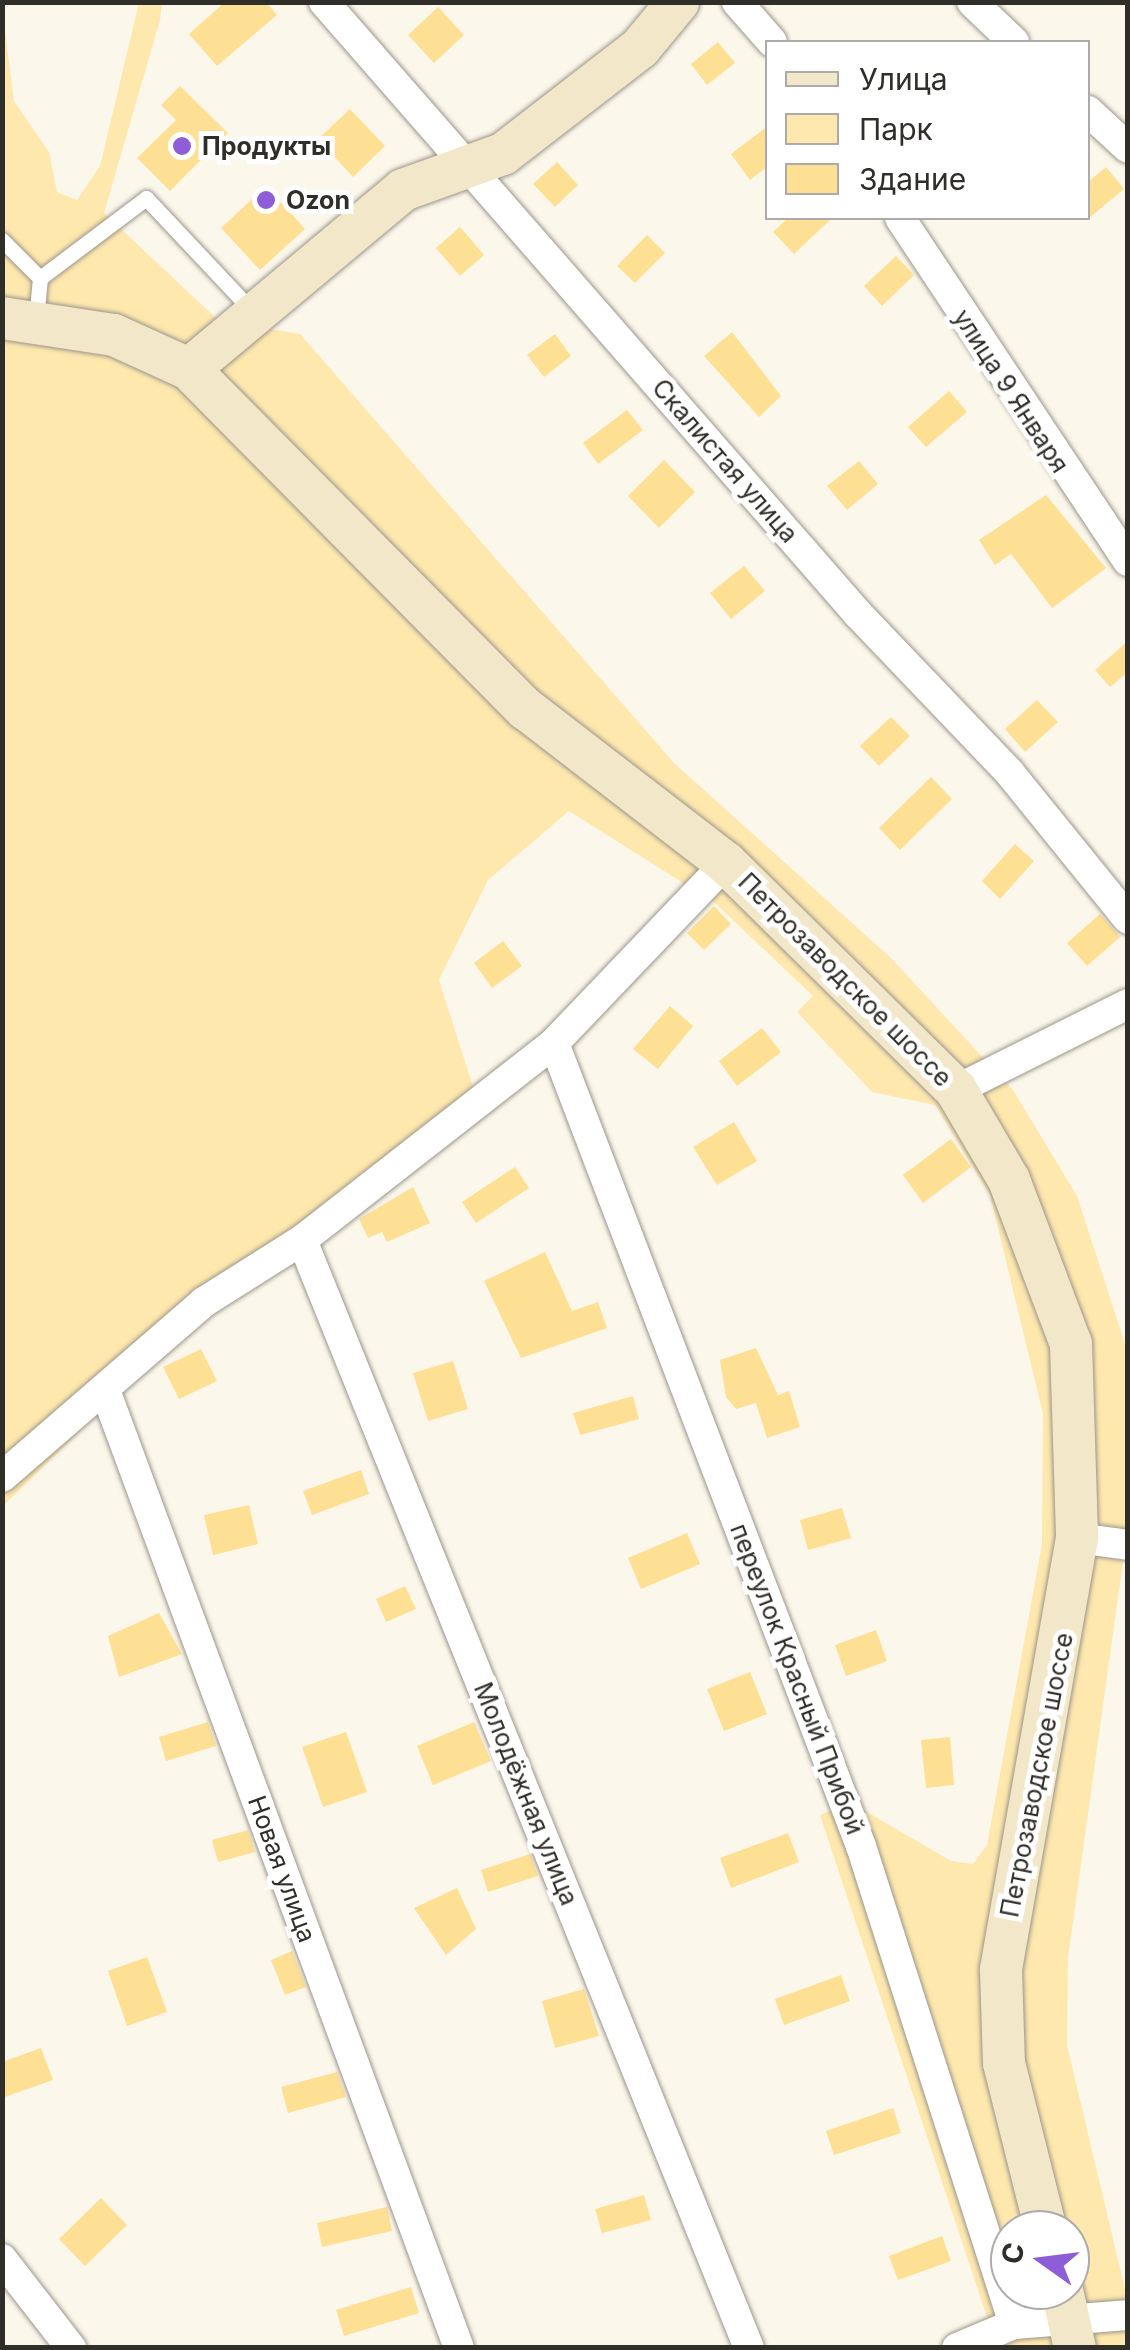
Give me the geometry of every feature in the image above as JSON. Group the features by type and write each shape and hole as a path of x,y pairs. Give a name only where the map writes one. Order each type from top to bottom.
{"main road":[{"path":"189,369 402,190 503,154 625,60 678,2"},
{"name":"Петрозаводское шоссе","path":"26,305 114,335 189,369 526,708 726,862 956,1090 1009,1180 1071,1344 1077,1538 1001,1970 1004,2063 1041,2210"}],"street":[{"name":"Скалистая улица","path":"324,2 858,614 1009,772 1128,918"},
{"path":"737,2 770,40"},
{"path":"972,2 1012,40"},
{"path":"1090,112 1128,148"},
{"name":"улица 9 Января","path":"901,220 1128,561"},
{"path":"2,1478 204,1302 302,1240 554,1043 726,862"},
{"path":"956,1090 1128,1004"},
{"name":"переулок Красный Прибой","path":"554,1043 861,1846 1014,2324"},
{"name":"Молодёжная улица","path":"302,1240 749,2348"},
{"name":"Новая улица","path":"105,1390 458,2348"},
{"path":"1077,1538 1128,1545"},
{"path":"2,2259 72,2348"},
{"path":"957,2348 1014,2324 1128,2315"}],"lane":[{"path":"2,240 26,305 146,198 253,312"}],"green space":[{"path":"139,3 162,3 104,213 218,320 300,334 674,763 891,958 1013,1090 1077,1196 1125,1344 1128,1525 1068,1958 1067,2045 1127,2298 1127,2347 997,2347 820,1815 850,1802 951,1861 973,1864 987,1845 1042,1544 1043,1414 990,1195 935,1105 872,1092 797,1012 813,996 715,903 569,811 488,880 439,980 481,1112 151,1362 3,1506 2,8 14,101 49,152 57,192 77,200 100,166"}],"building":[{"path":"225,2 266,2 277,15 217,66 189,34"},
{"path":"438,7 464,35 434,63 408,35"},
{"path":"718,42 735,63 707,85 691,64"},
{"name":"Продукты","path":"180,86 228,133 170,191 137,158 176,120 161,105"},
{"path":"350,109 385,146 353,177 318,139"},
{"path":"765,128 765,168 750,180 731,154"},
{"path":"557,162 578,185 555,207 533,184"},
{"path":"1106,167 1124,189 1090,217 1090,180"},
{"path":"266,186 305,229 260,270 221,228"},
{"path":"786,220 830,220 794,254 773,232"},
{"path":"460,227 484,255 460,276 436,248"},
{"path":"647,235 665,253 635,283 617,266"},
{"path":"896,256 914,275 882,306 864,286"},
{"path":"732,332 781,396 759,417 704,356"},
{"path":"555,334 571,356 544,377 527,355"},
{"path":"949,391 967,412 926,447 908,427"},
{"path":"627,410 643,430 598,464 583,443"},
{"path":"664,460 695,492 659,528 628,496"},
{"path":"859,461 878,484 847,510 827,486"},
{"path":"1046,495 1106,568 1052,608 1011,554 995,565 979,540"},
{"path":"744,566 765,591 731,619 710,593"},
{"path":"1128,641 1128,672 1110,687 1095,670"},
{"path":"1037,700 1058,722 1025,752 1005,729"},
{"path":"891,717 910,736 879,766 860,746"},
{"path":"931,777 952,799 900,850 879,828"},
{"path":"1015,844 1034,861 1000,899 982,881"},
{"path":"714,906 731,924 704,950 687,933"},
{"path":"1100,914 1120,937 1087,966 1067,943"},
{"path":"503,941 522,966 492,988 474,963"},
{"path":"670,1006 693,1026 658,1069 633,1049"},
{"path":"762,1028 781,1052 737,1086 719,1061"},
{"path":"734,1122 757,1161 717,1185 693,1147"},
{"path":"951,1139 971,1167 923,1203 903,1175"},
{"path":"515,1167 529,1188 476,1223 462,1202"},
{"path":"413,1187 430,1223 387,1242 382,1232 368,1238 359,1219"},
{"path":"545,1252 572,1311 598,1302 607,1328 521,1358 484,1281"},
{"path":"756,1348 778,1395 789,1391 800,1427 767,1438 756,1403 736,1409 726,1397 720,1360"},
{"path":"201,1349 217,1381 179,1399 163,1367"},
{"path":"453,1361 468,1409 428,1421 413,1373"},
{"path":"633,1396 639,1419 580,1435 573,1413"},
{"path":"361,1470 369,1494 312,1515 303,1491"},
{"path":"249,1505 258,1544 213,1555 204,1515"},
{"path":"842,1508 851,1538 808,1550 800,1520"},
{"path":"687,1533 700,1564 641,1589 628,1558"},
{"path":"405,1586 416,1609 386,1622 376,1599"},
{"path":"159,1613 182,1654 119,1677 108,1636"},
{"path":"876,1630 887,1661 846,1676 835,1645"},
{"path":"750,1672 767,1714 724,1731 707,1689"},
{"path":"208,1722 216,1746 166,1761 159,1737"},
{"path":"474,1722 491,1761 433,1785 417,1746"},
{"path":"346,1732 367,1792 323,1807 302,1747"},
{"path":"950,1737 954,1785 926,1788 921,1740"},
{"path":"248,1830 255,1852 218,1862 212,1840"},
{"path":"788,1833 799,1862 731,1888 720,1858"},
{"path":"530,1854 538,1876 488,1892 481,1870"},
{"path":"457,1888 476,1929 446,1955 414,1908"},
{"path":"292,1951 306,1987 285,1995 271,1960"},
{"path":"147,1957 167,2012 127,2026 108,1971"},
{"path":"841,1975 850,2001 784,2025 775,1999"},
{"path":"584,1989 599,2036 555,2048 542,2001"},
{"path":"41,2048 53,2080 2,2098 2,2062"},
{"path":"337,2072 346,2097 288,2113 281,2087"},
{"path":"893,2108 901,2133 834,2155 826,2131"},
{"path":"644,2195 651,2220 602,2233 595,2209"},
{"path":"101,2198 127,2225 85,2266 59,2239"},
{"path":"387,2207 392,2231 322,2247 317,2223"},
{"path":"942,2236 951,2261 898,2280 889,2256"},
{"path":"411,2287 419,2313 344,2336 336,2310"}],"place":[{"name":"Продукты","path":"182,146"},
{"name":"Ozon","path":"266,200"}]}
